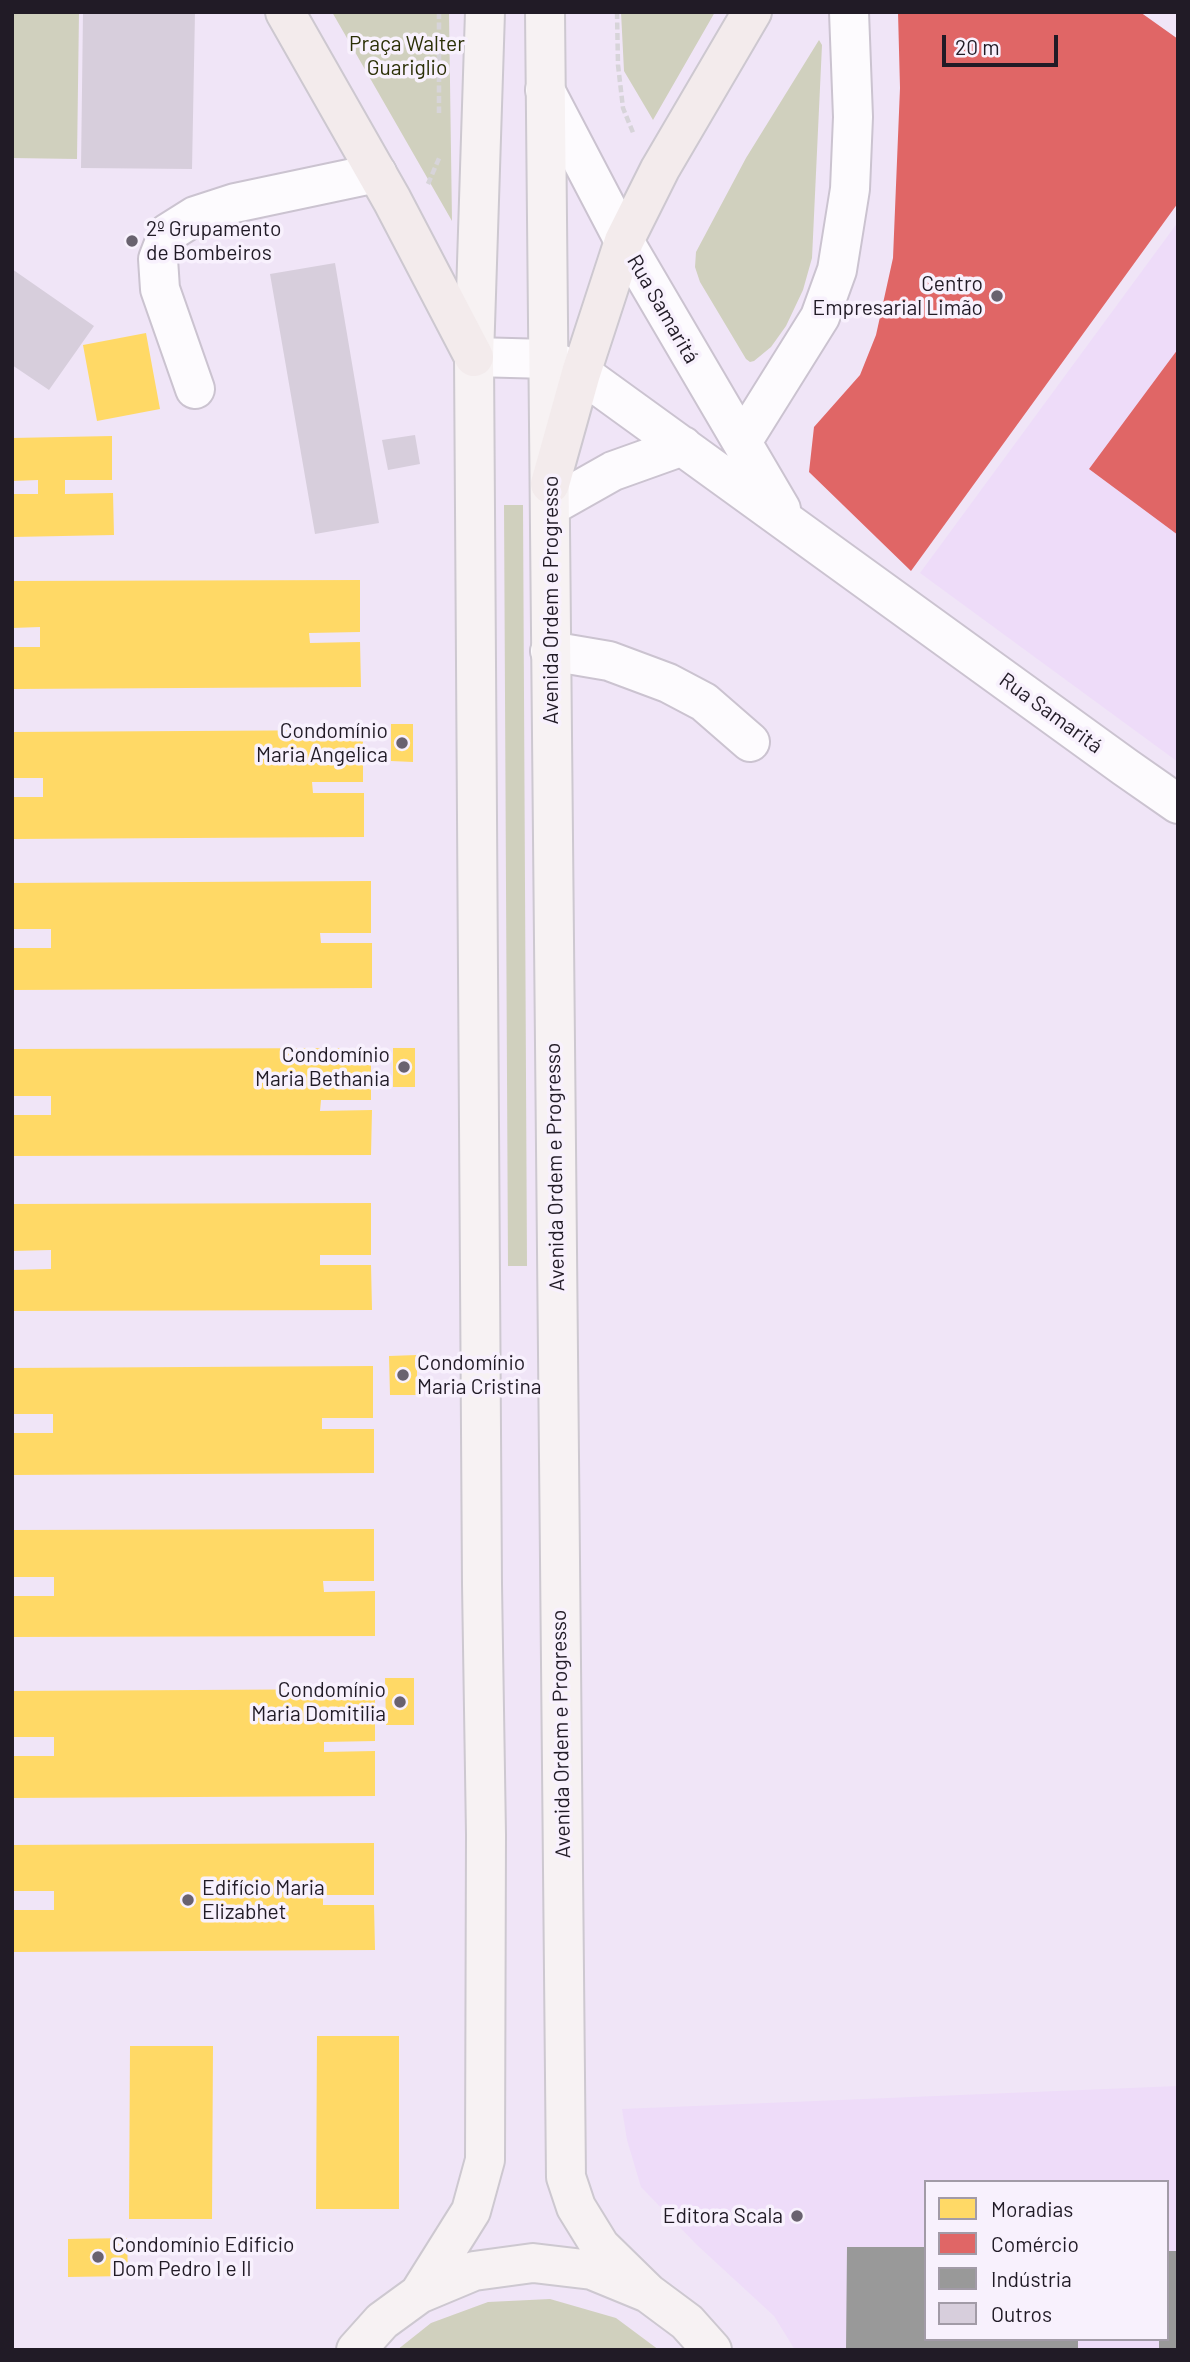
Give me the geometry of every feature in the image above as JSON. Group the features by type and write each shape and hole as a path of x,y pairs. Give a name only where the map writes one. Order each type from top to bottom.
{"highway":[{"path":"285,12 377,173 474,357"},
{"path":"551,495 565,366 660,169 752,12"}],"main road":[{"path":"419,2294 471,2211 485,2160 486,1835 474,357 485,12"},
{"path":"545,12 545,90 565,366"},
{"name":"Avenida Ordem e Progresso","path":"551,495 566,2177 576,2207 600,2246 648,2293"},
{"path":"356,2350 382,2321 419,2294 474,2272 533,2263 592,2270 648,2293 687,2322 712,2350"}],"street":[{"path":"742,443 820,317 837,270 850,189 853,117 849,12"},
{"name":"Rua Samaritá","path":"545,90 624,242 789,523"},
{"path":"195,389 160,289 158,259 168,233 194,216 234,202 290,193 377,173"},
{"path":"474,357 565,366"},
{"path":"710,388 752,381 792,361"},
{"name":"Rua Samaritá","path":"565,366 683,446 1178,804"},
{"path":"551,495 683,446"},
{"path":"551,651 609,661 668,683 705,702 750,742"}],"path":[{"path":"439,12 439,117"},
{"path":"617,12 618,65 623,108 634,134"},
{"path":"427,188 440,156 439,143"}],"shaded area":[{"path":"1178,222 1178,762 920,573"},
{"name":"Editora Scala","path":"1178,2086 1178,2350 795,2350 774,2316 697,2245 641,2187 627,2140 622,2109"}],"green space":[{"path":"12,12 79,12 77,159 12,158"},
{"name":"Praça Walter Guariglio","path":"332,12 449,12 452,221"},
{"path":"621,12 715,12 653,120 624,71"},
{"path":"819,40 822,45 812,258 803,290 786,326 771,347 750,362 700,282 695,267 696,252 746,158"},
{"path":"504,505 523,505 527,1266 508,1266"},
{"path":"550,2299 616,2318 659,2350 397,2350 431,2323 488,2302"}],"building: Moradias":[{"path":"146,333 160,409 97,421 83,345"},
{"path":"112,436 112,480 65,480 65,494 113,493 114,535 12,537 12,494 38,494 38,480 12,481 12,438"},
{"path":"360,580 360,632 309,633 310,643 360,642 361,687 12,689 12,647 40,647 40,627 12,628 12,581"},
{"name":"Condomínio Maria Angelica","path":"391,724 413,724 413,762 391,761"},
{"path":"363,730 363,782 312,782 313,793 364,793 364,837 12,839 12,797 43,797 43,778 12,778 12,732"},
{"path":"371,881 371,933 320,933 321,943 372,943 372,988 12,990 12,948 51,948 51,929 12,929 12,883"},
{"path":"371,1048 371,1100 321,1100 320,1111 372,1110 371,1155 12,1156 12,1115 51,1115 51,1096 12,1096 12,1049"},
{"name":"Condomínio Maria Bethania","path":"393,1048 415,1048 415,1087 393,1087"},
{"path":"371,1203 371,1255 320,1255 320,1265 371,1265 372,1310 12,1311 12,1270 51,1269 51,1250 12,1251 12,1204"},
{"name":"Condomínio Maria Cristina","path":"417,1355 417,1395 390,1395 389,1356"},
{"path":"373,1366 373,1418 322,1418 322,1429 374,1429 374,1473 12,1475 12,1433 53,1433 53,1414 12,1414 12,1368"},
{"path":"374,1529 374,1581 323,1581 324,1592 375,1591 375,1636 12,1637 12,1596 54,1596 54,1577 12,1577 12,1530"},
{"name":"Condomínio Maria Domitilia","path":"385,1678 414,1678 414,1725 386,1725"},
{"path":"375,1689 375,1741 324,1742 324,1752 375,1751 375,1796 12,1798 12,1756 54,1756 54,1737 12,1737 12,1691"},
{"name":"Edifício Maria Elizabhet","path":"374,1843 374,1895 323,1895 323,1905 374,1905 375,1950 12,1952 12,1910 54,1910 54,1891 12,1891 12,1845"},
{"path":"317,2036 399,2036 399,2209 316,2209"},
{"path":"130,2046 213,2046 212,2219 129,2219"},
{"name":"Condomínio Edificio Dom Pedro I e II","path":"127,2238 128,2276 68,2277 68,2239"}],"building: Comércio":[{"name":"Centro Empresarial Limão","path":"898,12 1140,12 1178,39 1178,203 911,571 809,472 814,427 860,375 876,335 893,258 900,88"},
{"path":"1178,349 1178,535 1089,469"}],"building: Indústria":[{"path":"847,2247 924,2247 924,2341 1078,2341 1078,2350 846,2350"},
{"path":"1169,2251 1178,2251 1178,2350 1159,2350 1159,2341 1169,2341"}],"building: Outros":[{"path":"83,12 195,12 192,169 81,168"},
{"path":"335,263 379,523 315,534 270,274"},
{"path":"12,269 94,326 49,390 12,365"},
{"path":"415,435 420,464 388,470 382,440"}],"place":[{"name":"2º Grupamento de Bombeiros","path":"132,241"},
{"name":"Centro Empresarial Limão","path":"997,296"},
{"name":"Condomínio Maria Angelica","path":"402,743"},
{"name":"Condomínio Maria Bethania","path":"404,1067"},
{"name":"Condomínio Maria Cristina","path":"403,1375"},
{"name":"Condomínio Maria Domitilia","path":"400,1702"},
{"name":"Edifício Maria Elizabhet","path":"188,1900"},
{"name":"Editora Scala","path":"797,2216"},
{"name":"Condomínio Edificio Dom Pedro I e II","path":"98,2257"}]}
